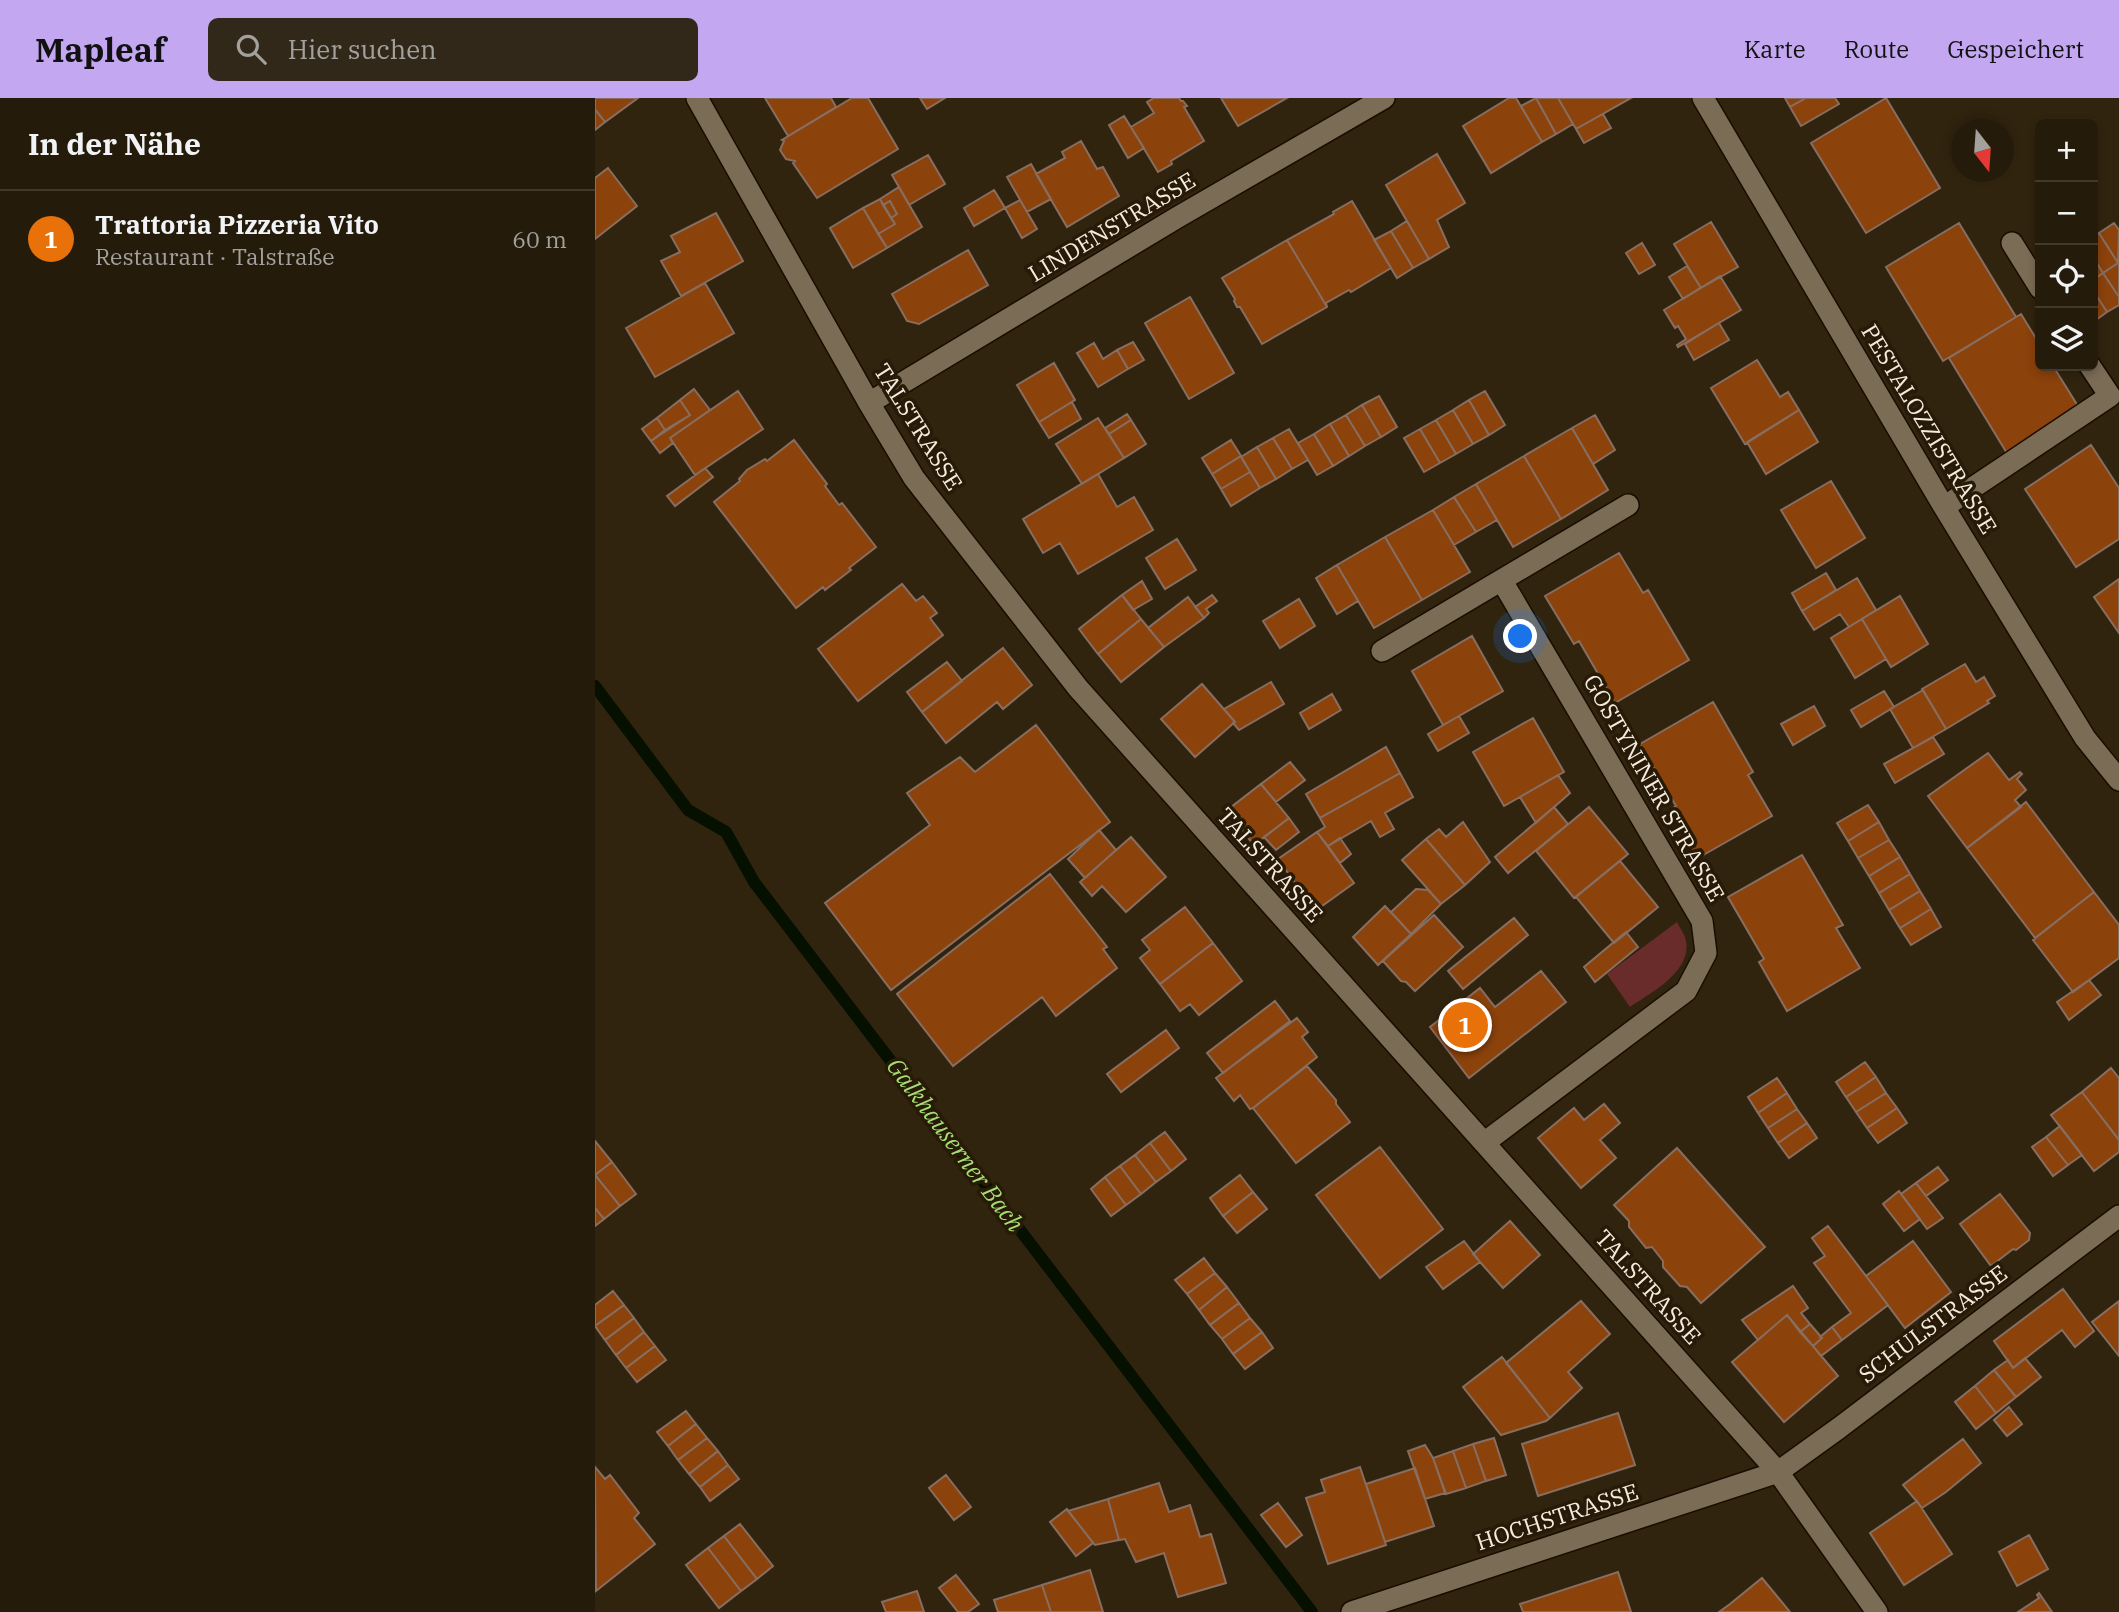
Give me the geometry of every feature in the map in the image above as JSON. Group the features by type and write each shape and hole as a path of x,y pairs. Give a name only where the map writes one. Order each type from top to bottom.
{"street":[{"name":"TALSTRASSE","path":"697,98 914,478 1078,688 1778,1472 1877,1612"},
{"name":"LINDENSTRASSE","path":"869,403 1178,217 1384,98"},
{"name":"PESTALOZZISTRASSE","path":"1703,98 1944,507 2085,738 2119,780"},
{"path":"2012,243 2035,280"},
{"path":"1944,507 2110,396 2093,371"},
{"path":"1382,651 1628,505"},
{"name":"GOSTYNINER STRASSE","path":"1484,1143 1686,991 1706,953 1702,921 1502,581"},
{"name":"SCHULSTRASSE","path":"1778,1472 2119,1216"},
{"name":"HOCHSTRASSE","path":"1352,1612 1778,1472"}],"shaded area":[{"path":"1677,922 1685,937 1684,960 1678,970 1660,987 1630,1007 1607,974"}],"building":[{"path":"595,98 638,98 605,122 595,109"},
{"path":"765,98 831,98 836,107 788,136"},
{"path":"852,98 868,98 898,149 817,198 793,163 795,161 786,159 780,150 784,141 782,140"},
{"path":"920,98 945,98 927,109"},
{"path":"1154,98 1179,98 1183,101 1204,141 1158,172 1131,127 1154,113 1147,102"},
{"path":"1221,98 1287,98 1238,126"},
{"path":"1509,98 1516,98 1542,142 1491,173 1463,126"},
{"path":"1536,98 1556,134 1542,142 1521,106"},
{"path":"1536,98 1558,98 1573,124 1556,134"},
{"path":"1558,98 1631,98 1576,129"},
{"path":"1785,98 1806,98 1790,107"},
{"path":"1806,98 1835,98 1839,104 1801,126 1790,107"},
{"path":"1886,98 1940,188 1866,233 1811,143"},
{"path":"595,109 605,122 595,130"},
{"path":"1603,114 1611,128 1584,143 1576,129"},
{"path":"1124,116 1144,148 1128,158 1109,125"},
{"path":"1081,141 1097,169 1103,167 1119,196 1067,227 1036,174 1065,158 1062,152"},
{"path":"1437,154 1465,203 1437,220 1449,247 1429,259 1386,185"},
{"path":"928,155 945,184 909,205 892,175"},
{"path":"1031,164 1051,199 1027,212 1007,177"},
{"path":"608,168 637,206 595,239 595,178"},
{"path":"899,187 922,227 887,248 878,234 895,224 891,218 897,214 890,201 883,205 880,199"},
{"path":"994,190 1005,208 974,226 964,208"},
{"path":"880,199 895,224 878,234 863,208"},
{"path":"1020,200 1037,229 1022,238 1005,208"},
{"path":"890,201 897,214 891,218 883,205"},
{"path":"1352,201 1391,268 1351,292 1349,290 1326,303 1327,307 1287,240"},
{"path":"863,208 887,248 853,268 830,228"},
{"path":"716,213 743,261 681,296 661,261 680,252 671,236"},
{"path":"1407,221 1429,259 1413,268 1391,231"},
{"path":"1711,222 1738,267 1701,288 1674,244"},
{"path":"1959,223 2016,317 1943,361 1886,267"},
{"path":"2114,223 2119,230 2118,263 2099,233"},
{"path":"1391,231 1413,268 1397,278 1374,240"},
{"path":"2098,234 2118,263 2103,273 2098,265"},
{"path":"1287,240 1327,307 1262,344 1240,307 1237,307 1222,278"},
{"path":"1642,243 1655,265 1639,274 1626,253"},
{"path":"968,250 988,285 919,324 907,321 892,294"},
{"path":"2119,264 2119,297 2103,273"},
{"path":"1687,266 1701,288 1683,299 1669,277"},
{"path":"2103,273 2119,297 2119,305 2107,312 2098,298 2098,276"},
{"path":"1720,276 1741,310 1678,347 1677,345 1686,339 1678,326 1675,328 1664,310"},
{"path":"705,283 734,333 655,377 626,328"},
{"path":"1190,297 1234,373 1189,399 1145,323"},
{"path":"2098,298 2107,312 2098,318"},
{"path":"2021,314 2035,337 2035,371 2056,371 2081,411 2008,455 1949,358"},
{"path":"1719,323 1729,340 1694,360 1685,344"},
{"path":"1133,342 1144,360 1128,369 1117,350"},
{"path":"1094,343 1103,359 1117,350 1128,369 1098,387 1077,353"},
{"path":"1757,360 1780,397 1788,392 1799,410 1745,444 1711,388"},
{"path":"1054,363 1075,400 1039,422 1017,385"},
{"path":"694,389 710,410 670,438 673,443 660,453 651,441 690,415 680,400"},
{"path":"738,391 763,429 695,475 670,438"},
{"path":"1485,391 1505,425 1489,435 1469,400"},
{"path":"1379,396 1397,427 1381,437 1362,405"},
{"path":"680,400 690,415 665,430 657,418"},
{"path":"1469,400 1489,435 1473,444 1453,410"},
{"path":"1072,402 1081,419 1049,438 1039,422"},
{"path":"1362,405 1381,437 1365,446 1346,415"},
{"path":"1453,410 1473,444 1456,454 1436,420"},
{"path":"1799,410 1818,442 1766,474 1747,442"},
{"path":"1127,414 1131,420 1109,434 1105,428"},
{"path":"1346,415 1365,446 1349,456 1330,424"},
{"path":"1595,415 1615,450 1593,464 1572,428"},
{"path":"657,418 665,430 651,441 642,429"},
{"path":"1098,418 1124,458 1082,484 1056,444"},
{"path":"1131,420 1146,444 1124,458 1109,434"},
{"path":"1436,420 1456,454 1440,463 1420,429"},
{"path":"1330,424 1349,456 1333,466 1314,434"},
{"path":"1572,428 1608,490 1561,519 1524,456"},
{"path":"1289,429 1308,460 1292,469 1273,438"},
{"path":"1420,429 1440,463 1424,472 1404,438"},
{"path":"1314,434 1333,466 1317,475 1298,443"},
{"path":"1273,438 1292,469 1276,479 1257,447"},
{"path":"794,440 839,505 842,503 876,547 825,590 823,587 796,608 714,502 740,481 747,470 765,459 767,461"},
{"path":"1231,440 1241,456 1212,474 1202,458"},
{"path":"2091,445 2119,488 2119,539 2076,567 2025,489"},
{"path":"1257,447 1276,479 1260,488 1241,457"},
{"path":"1241,456 1250,472 1221,489 1212,474"},
{"path":"1524,456 1561,519 1513,547 1476,484"},
{"path":"705,468 713,477 675,506 667,496"},
{"path":"1250,472 1260,488 1231,506 1221,489"},
{"path":"1098,474 1117,507 1134,497 1153,530 1078,574 1060,543 1043,553 1023,519"},
{"path":"1831,481 1865,538 1816,568 1781,510"},
{"path":"1476,484 1497,520 1476,532 1454,497"},
{"path":"1454,497 1476,532 1454,545 1433,510"},
{"path":"1433,510 1470,572 1422,600 1385,537"},
{"path":"1385,537 1422,600 1374,628 1337,565"},
{"path":"1177,539 1196,570 1165,589 1146,558"},
{"path":"1619,553 1643,593 1648,590 1689,660 1615,703 1579,641 1574,644 1545,596"},
{"path":"1337,565 1358,601 1337,614 1316,578"},
{"path":"1826,573 1836,590 1802,611 1792,593"},
{"path":"1857,578 1876,610 1849,627 1840,614 1814,630 1802,611"},
{"path":"2119,579 2119,633 2094,597"},
{"path":"1142,581 1152,599 1133,610 1122,595"},
{"path":"902,584 916,601 923,596 937,613 930,618 943,635 858,701 818,649"},
{"path":"1122,595 1141,619 1098,654 1079,629"},
{"path":"1212,595 1217,601 1206,609 1209,613 1204,618 1195,607"},
{"path":"1900,596 1928,644 1891,667 1862,619"},
{"path":"1188,597 1204,618 1164,647 1148,628"},
{"path":"1299,599 1315,626 1280,648 1263,621"},
{"path":"1141,619 1164,647 1121,682 1098,654"},
{"path":"1862,619 1886,659 1855,678 1831,638"},
{"path":"1472,636 1503,691 1443,725 1412,671"},
{"path":"1003,648 1032,685 1003,709 997,702 946,743 922,712"},
{"path":"947,662 962,681 922,712 907,692"},
{"path":"1965,664 1976,682 1984,677 1995,696 1987,701 1989,703 1946,729 1922,689"},
{"path":"1271,682 1284,704 1239,730 1224,709"},
{"path":"1202,684 1235,722 1195,757 1161,719"},
{"path":"1923,690 1946,729 1913,748 1890,709"},
{"path":"1884,691 1894,707 1861,727 1851,710"},
{"path":"1332,694 1341,710 1309,729 1300,713"},
{"path":"1713,702 1753,772 1748,775 1772,816 1698,858 1670,810 1676,806 1640,744"},
{"path":"1814,706 1825,726 1793,745 1781,724"},
{"path":"1459,716 1469,733 1438,751 1428,734"},
{"path":"1533,718 1564,772 1504,806 1473,752"},
{"path":"1036,725 1110,822 891,990 825,903 930,825 907,793 960,757 975,772"},
{"path":"1933,737 1944,754 1895,783 1884,764"},
{"path":"1386,747 1400,773 1320,818 1306,794"},
{"path":"1988,753 2009,780 2020,772 2022,774 2017,779 2026,790 2015,800 2021,807 1967,848 1928,796"},
{"path":"1290,762 1305,780 1276,802 1261,784"},
{"path":"1400,773 1413,797 1385,813 1394,829 1380,837 1371,821 1328,846 1317,832 1325,827 1320,818"},
{"path":"1558,775 1570,793 1536,823 1520,797"},
{"path":"1261,784 1289,818 1254,845 1226,811"},
{"path":"2026,802 2094,892 2035,938 1967,848"},
{"path":"1868,805 1879,822 1848,841 1837,823"},
{"path":"1554,807 1568,824 1508,873 1495,857"},
{"path":"1589,807 1628,854 1574,898 1536,851"},
{"path":"1289,818 1299,832 1276,850 1264,837"},
{"path":"1463,822 1490,862 1465,885 1426,839 1439,829 1446,837"},
{"path":"1879,822 1889,840 1858,858 1848,841"},
{"path":"1099,830 1116,850 1085,878 1068,859"},
{"path":"1317,832 1354,883 1315,911 1278,859"},
{"path":"1131,837 1166,877 1126,912 1102,886 1092,896 1080,882"},
{"path":"1340,838 1351,854 1340,863 1328,846"},
{"path":"1426,839 1465,885 1441,904 1402,860"},
{"path":"1889,840 1900,857 1869,876 1858,858"},
{"path":"1802,855 1843,925 1836,928 1860,968 1787,1011 1759,962 1764,959 1728,897"},
{"path":"1900,857 1910,874 1879,893 1869,876"},
{"path":"1620,861 1658,907 1614,943 1576,897"},
{"path":"1050,874 1107,947 1103,949 1117,968 1056,1016 1042,997 953,1066 897,994"},
{"path":"1910,874 1920,891 1889,910 1879,893"},
{"path":"1416,889 1428,890 1441,904 1411,934 1391,912"},
{"path":"1920,891 1931,909 1900,928 1889,910"},
{"path":"2094,892 2119,925 2119,958 2073,992 2033,940"},
{"path":"1385,906 1411,934 1378,965 1353,937"},
{"path":"1185,907 1213,943 1160,984 1140,958 1150,950 1142,940"},
{"path":"1931,909 1941,927 1911,945 1900,928"},
{"path":"1434,915 1463,947 1415,991 1401,981 1383,961"},
{"path":"1514,918 1528,935 1463,989 1448,971"},
{"path":"1626,932 1638,947 1595,982 1584,967"},
{"path":"1213,943 1242,981 1199,1015 1190,1004 1180,1011 1160,984"},
{"path":"1541,971 1566,1002 1469,1078 1430,1027 1480,988 1495,1007"},
{"path":"2089,980 2101,995 2069,1020 2057,1002"},
{"path":"1275,1001 1290,1021 1223,1073 1207,1053"},
{"path":"1297,1018 1308,1032 1302,1037 1317,1057 1253,1108 1250,1109 1240,1095 1234,1101 1216,1078"},
{"path":"1166,1030 1179,1048 1121,1092 1107,1074"},
{"path":"1865,1062 1876,1077 1846,1097 1836,1082"},
{"path":"1307,1066 1336,1100 1336,1104 1350,1122 1296,1163 1253,1108"},
{"path":"2111,1068 2119,1078 2119,1140 2082,1092"},
{"path":"1876,1077 1886,1093 1856,1112 1846,1097"},
{"path":"1777,1078 1787,1093 1758,1113 1748,1097"},
{"path":"2082,1092 2119,1140 2119,1152 2094,1171 2051,1115"},
{"path":"1787,1093 1797,1109 1768,1128 1758,1113"},
{"path":"1886,1093 1897,1108 1867,1128 1856,1112"},
{"path":"1604,1104 1620,1123 1600,1140 1616,1158 1581,1188 1538,1138 1574,1108 1584,1120"},
{"path":"1897,1108 1907,1123 1878,1143 1867,1128"},
{"path":"1797,1109 1807,1123 1778,1143 1768,1128"},
{"path":"1807,1123 1817,1138 1789,1158 1778,1143"},
{"path":"2060,1126 2082,1155 2068,1165 2046,1137"},
{"path":"1165,1132 1186,1159 1171,1171 1150,1143"},
{"path":"2046,1137 2068,1165 2053,1176 2032,1147"},
{"path":"595,1141 612,1162 595,1175"},
{"path":"1150,1143 1171,1171 1156,1182 1135,1155"},
{"path":"1380,1147 1443,1229 1380,1278 1316,1195"},
{"path":"1677,1148 1765,1247 1701,1303 1687,1287 1680,1286 1663,1267 1663,1261 1652,1247 1646,1248 1629,1227 1629,1221 1614,1205"},
{"path":"1135,1155 1156,1182 1141,1194 1120,1166"},
{"path":"612,1162 636,1194 620,1206 595,1175"},
{"path":"1120,1166 1141,1194 1126,1205 1105,1177"},
{"path":"1938,1167 1948,1180 1926,1196 1916,1183"},
{"path":"595,1175 620,1206 604,1219 595,1208"},
{"path":"1240,1175 1253,1192 1223,1216 1210,1198"},
{"path":"1105,1177 1126,1205 1111,1216 1091,1189"},
{"path":"1916,1183 1943,1218 1927,1229 1901,1194"},
{"path":"1899,1191 1920,1219 1904,1231 1883,1204"},
{"path":"1253,1192 1267,1209 1237,1233 1223,1216"},
{"path":"2000,1194 2030,1233 2029,1240 1991,1266 1960,1224"},
{"path":"595,1208 604,1219 595,1226"},
{"path":"1510,1221 1540,1255 1503,1288 1473,1254"},
{"path":"1828,1226 1888,1305 1842,1340 1832,1327 1851,1313 1814,1263 1825,1256 1812,1238"},
{"path":"1464,1241 1480,1262 1443,1289 1426,1267"},
{"path":"1913,1241 1951,1292 1905,1328 1866,1276"},
{"path":"1204,1258 1215,1273 1187,1294 1175,1280"},
{"path":"1215,1273 1227,1287 1199,1310 1187,1294"},
{"path":"1793,1286 1808,1308 1801,1313 1810,1324 1800,1332 1787,1315 1758,1340 1742,1320"},
{"path":"1227,1287 1239,1303 1210,1325 1199,1310"},
{"path":"2063,1289 2094,1331 2075,1347 2062,1330 2013,1368 1994,1341"},
{"path":"613,1291 624,1305 595,1326 595,1305"},
{"path":"1581,1301 1610,1334 1568,1372 1582,1388 1550,1418 1506,1363"},
{"path":"2119,1301 2119,1356 2092,1322"},
{"path":"1239,1303 1250,1318 1222,1339 1210,1325"},
{"path":"624,1305 634,1318 605,1340 595,1326"},
{"path":"1787,1315 1838,1376 1784,1422 1732,1362"},
{"path":"634,1318 644,1332 616,1355 605,1340"},
{"path":"1250,1318 1262,1332 1233,1354 1222,1339"},
{"path":"1810,1324 1822,1338 1813,1346 1800,1332"},
{"path":"1832,1327 1842,1340 1821,1356 1813,1346"},
{"path":"644,1332 655,1346 626,1368 616,1355"},
{"path":"1262,1332 1273,1348 1245,1369 1233,1354"},
{"path":"655,1346 666,1360 637,1382 626,1368"},
{"path":"1502,1357 1550,1418 1501,1435 1463,1387"},
{"path":"2025,1358 2041,1377 2016,1397 1994,1370 2008,1360 2013,1368"},
{"path":"1994,1370 2016,1397 1996,1413 1975,1386"},
{"path":"1975,1386 1996,1413 1976,1429 1955,1402"},
{"path":"2009,1407 2022,1424 2007,1436 1994,1420"},
{"path":"686,1411 696,1424 668,1446 657,1432"},
{"path":"1618,1413 1635,1465 1538,1496 1522,1444"},
{"path":"696,1424 707,1438 678,1460 668,1446"},
{"path":"707,1438 718,1451 689,1474 678,1460"},
{"path":"1494,1438 1506,1475 1486,1481 1473,1444"},
{"path":"1963,1439 1981,1463 1922,1508 1903,1485"},
{"path":"1473,1444 1486,1481 1466,1488 1453,1451"},
{"path":"1425,1445 1433,1458 1445,1493 1425,1499 1408,1451"},
{"path":"718,1451 728,1465 700,1487 689,1474"},
{"path":"1453,1451 1466,1488 1446,1494 1433,1458"},
{"path":"728,1465 739,1479 710,1501 700,1487"},
{"path":"595,1467 605,1479 610,1475 639,1513 634,1518 655,1544 596,1591"},
{"path":"1360,1467 1386,1545 1328,1564 1306,1498 1325,1492 1321,1480"},
{"path":"1415,1468 1434,1526 1385,1542 1366,1484"},
{"path":"946,1475 971,1507 954,1520 929,1488"},
{"path":"1159,1483 1169,1512 1190,1505 1200,1537 1211,1534 1226,1583 1178,1597 1164,1553 1136,1562 1125,1539 1119,1540 1108,1499"},
{"path":"1108,1499 1119,1540 1095,1545 1068,1511"},
{"path":"1917,1501 1952,1554 1904,1585 1870,1533"},
{"path":"1278,1503 1302,1535 1286,1547 1261,1515"},
{"path":"1067,1509 1093,1543 1076,1556 1050,1522"},
{"path":"740,1524 773,1566 757,1579 724,1536"},
{"path":"2029,1535 2048,1569 2017,1586 1999,1552"},
{"path":"724,1536 757,1579 741,1591 708,1548"},
{"path":"708,1548 741,1591 719,1608 686,1565"},
{"path":"1090,1570 1103,1612 1051,1612 1042,1585"},
{"path":"1618,1572 1631,1612 1523,1612 1520,1604"},
{"path":"956,1575 979,1604 968,1612 958,1612 939,1588"},
{"path":"1762,1578 1790,1612 1719,1612 1730,1604"},
{"path":"1042,1585 1051,1612 998,1612 994,1600"},
{"path":"917,1591 924,1612 886,1612 882,1602"},
{"path":"2039,1593 2052,1612 2018,1612 2039,1598"}],"waterway":[{"name":"Galkhauserner Bach","path":"595,686 688,810 726,832 754,882 1312,1612"}],"place":[{"name":"Trattoria Pizzeria Vito","path":"1465,1025"}]}
